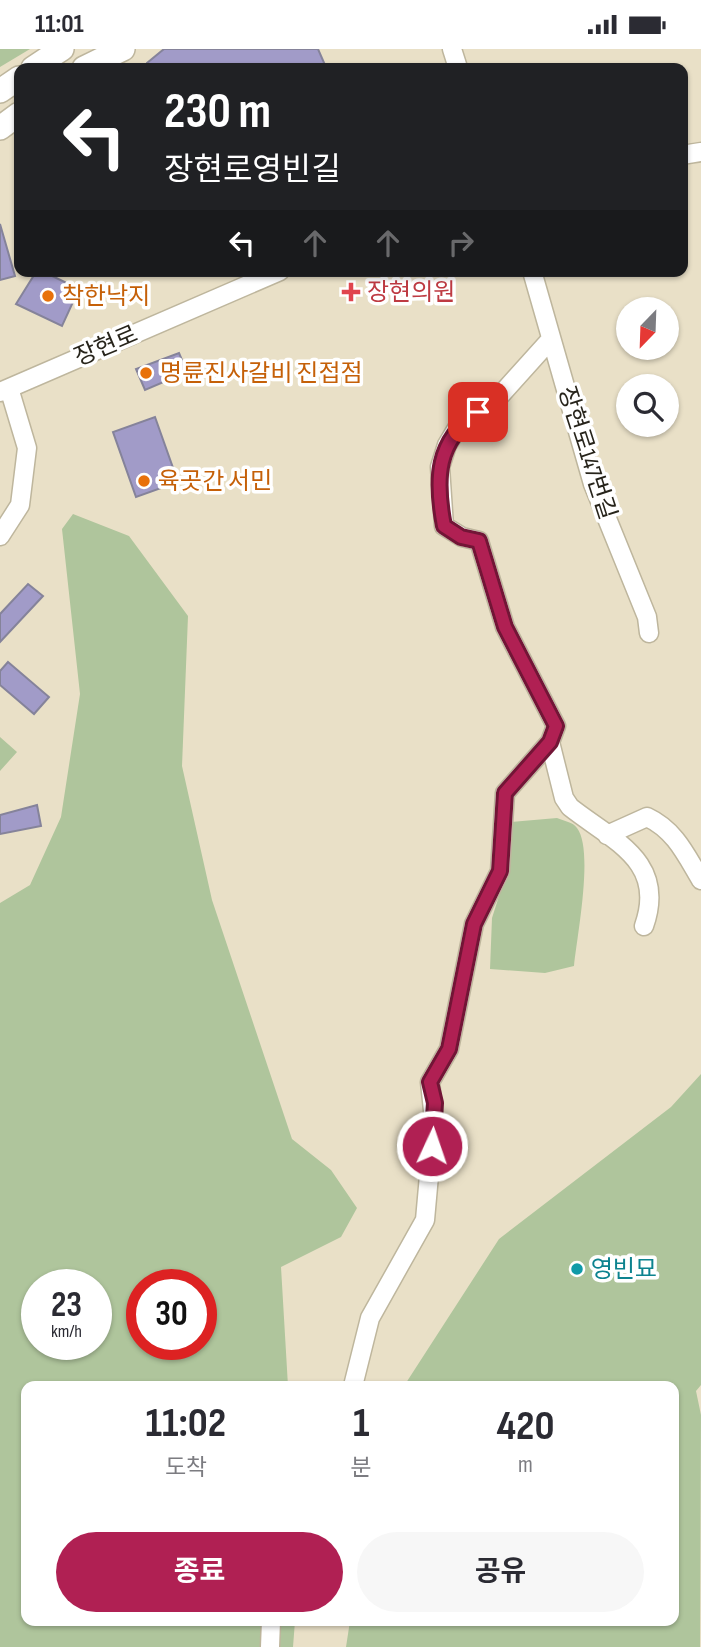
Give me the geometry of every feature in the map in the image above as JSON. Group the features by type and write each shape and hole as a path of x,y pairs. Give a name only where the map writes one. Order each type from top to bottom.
{"main road":[{"path":"41,63 62,49"},
{"path":"91,63 114,49"},
{"path":"94,63 123,49"}],"street":[{"name":"장현로","path":"0,536 20,505 27,448 5,390 266,277"},
{"name":"장현로147번길","path":"534,277 593,484 647,617 649,633"},
{"path":"354,1381 370,1318 425,1220 434,1120 430,1082 449,1049 474,924 500,871 505,793 550,742 556,726 505,627 479,541 461,537 444,526 440,467 459,425 498,399 551,339"},
{"path":"550,742 564,798 570,807 607,835 645,870 650,883 648,913 644,926"},
{"path":"607,835 648,817 664,825 679,842 701,880"},
{"path":"270,1647 271,1626"}],"green space":[{"path":"0,49 30,49 0,67"},
{"path":"73,514 129,536 188,616 182,766 212,900 292,1139 331,1170 357,1208 341,1237 281,1267 288,1381 21,1381 21,1626 295,1626 293,1647 0,1647 0,903 30,885 61,817 80,694 62,529"},
{"path":"0,737 17,752 0,771"},
{"path":"557,818 577,828 584,855 583,894 574,966 545,973 490,969 492,918 506,874 511,822"},
{"path":"701,1074 701,1385 696,1391 701,1415 700,1647 346,1647 349,1626 679,1626 679,1381 407,1381 499,1239 671,1107"}],"building":[{"path":"164,49 318,49 324,63 147,63"},
{"path":"0,224 14,276 0,280"},
{"name":"착한낙지","path":"33,277 54,277 79,289 62,326 16,304"},
{"path":"179,353 187,372 145,390 136,369"},
{"path":"155,417 178,482 136,497 113,432"},
{"path":"28,584 43,596 0,642 0,614"},
{"path":"8,662 49,697 34,714 0,685 0,671"},
{"path":"37,805 41,826 0,834 0,815"},
{"name":"영빈묘","path":"577,1265 581,1266 581,1274 577,1275 573,1274 572,1270 573,1266"}],"place":[{"name":"장현의원","path":"351,292"},
{"name":"착한낙지","path":"48,296"},
{"name":"명륜진사갈비 진접점","path":"146,373"},
{"name":"육곳간 서민","path":"144,481"},
{"name":"영빈묘","path":"577,1269"}],"route":[{"path":"432,1146 435,1103 430,1082 449,1049 474,924 500,871 505,793 550,742 556,726 505,627 479,541 461,537 444,526 440,506 440,467 447,445 459,425 478,412"}]}
